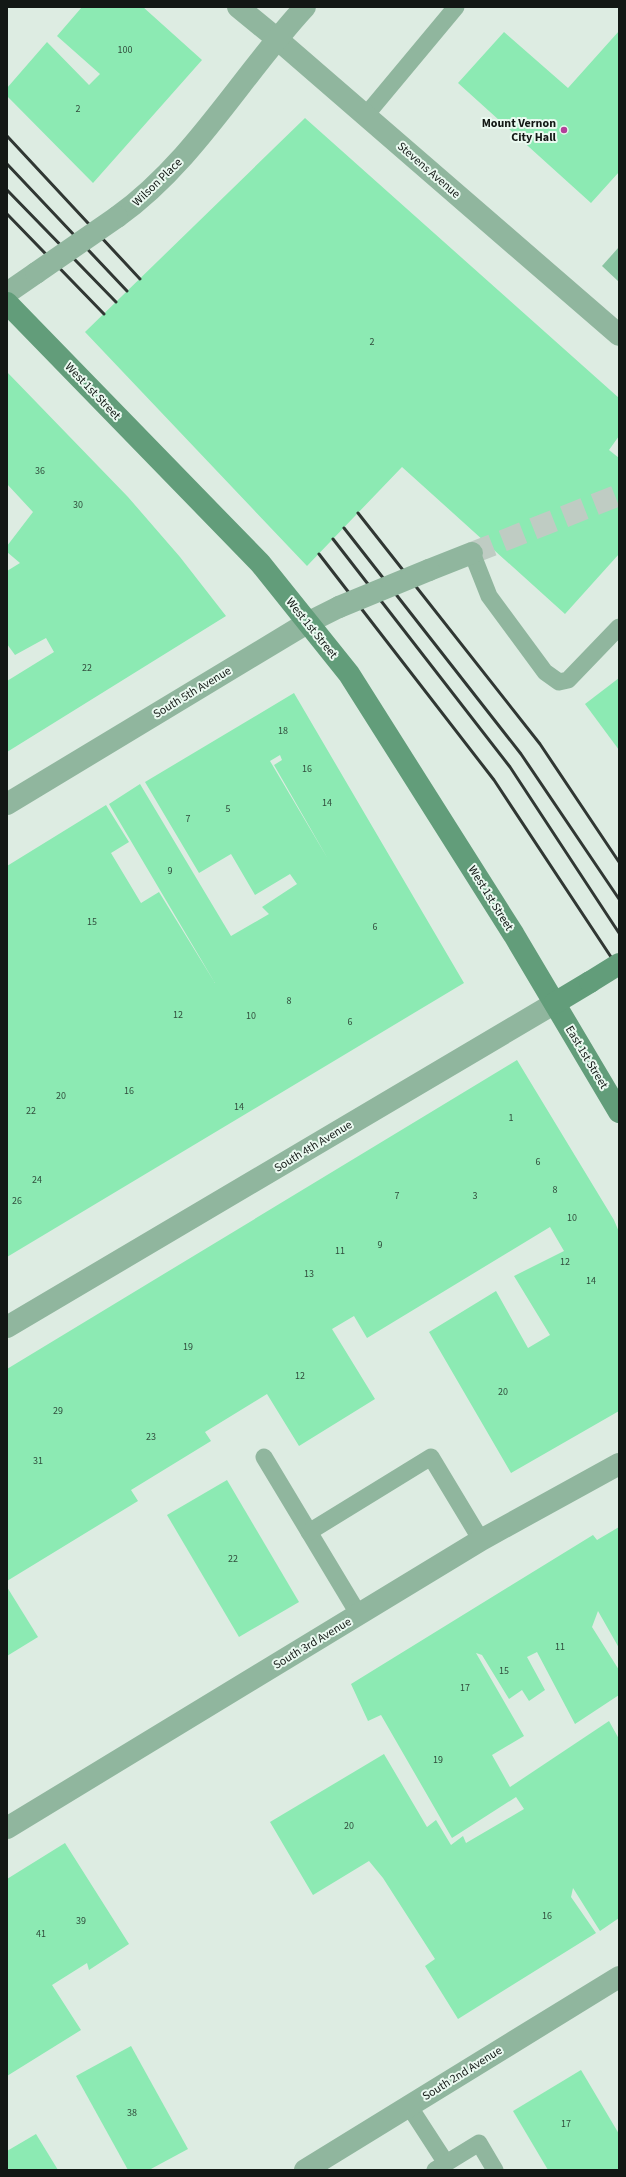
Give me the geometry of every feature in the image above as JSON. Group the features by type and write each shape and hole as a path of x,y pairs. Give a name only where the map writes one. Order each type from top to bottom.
{"main road":[{"name":"West 1st Street","path":"7,303 260,563 349,674 555,1003"},
{"name":"South 4th Avenue","path":"555,1003 619,964"},
{"name":"East 1st Street","path":"555,1003 619,1112"}],"street":[{"name":"Stevens Avenue","path":"238,7 366,115 619,335"},
{"name":"Wilson Place","path":"7,293 142,199 179,162 276,38 305,7"},
{"name":"South 5th Avenue","path":"9,799 307,623 339,607 472,553"},
{"name":"South 4th Avenue","path":"7,1327 555,1003"},
{"name":"South 3rd Avenue","path":"7,1828 481,1540 619,1464"},
{"name":"South 2nd Avenue","path":"305,2170 619,1977"}],"lane":[{"path":"366,115 456,7"},
{"path":"472,553 489,596 545,672 559,682 568,680 619,627"},
{"path":"264,1456 359,1615"},
{"path":"309,1532 431,1457 481,1540"},
{"path":"409,2106 440,2167 479,2143 495,2170"}],"green space":[{"path":"619,247 619,282 602,266"}],"building":[{"path":"82,7 143,7 202,60 93,183 7,96 7,88 47,42 89,85 100,74 57,36"},
{"name":"Mount Vernon City Hall","path":"619,31 619,172 591,203 458,83 504,32 568,88"},
{"path":"305,118 619,398 619,436 609,450 619,458 619,554 565,614 402,467 307,566 85,332"},
{"path":"7,372 128,497 180,557 226,616 7,752 7,681 54,652 46,638 15,655 7,644 7,571 20,563 7,552 7,546 33,512 7,484"},
{"path":"619,678 619,750 585,704"},
{"path":"294,693 464,983 7,1257 7,866 106,805 129,842 111,853 141,903 159,892 215,983 109,804 140,784 231,936 269,914 262,907 297,884 290,874 255,895 231,854 199,873 145,782","holes":["280,755 282,760 274,765 328,859 270,761"]},
{"path":"517,1060 614,1220 619,1232 619,1411 511,1473 429,1332 496,1291 528,1348 550,1335 514,1276 564,1251 550,1227 367,1338 354,1316 332,1329 375,1399 299,1446 267,1394 205,1432 211,1441 131,1490 138,1501 7,1581 7,1369"},
{"path":"227,1480 299,1602 239,1637 167,1515"},
{"path":"619,1527 619,1648 598,1611 592,1627 619,1670 619,1695 575,1724 537,1652 527,1657 545,1690 529,1701 522,1690 509,1699 482,1655 476,1653 524,1736 492,1755 510,1787 609,1721 619,1739 619,1918 600,1931 573,1888 571,1897 596,1933 458,2019 425,1966 435,1959 383,1878 369,1861 313,1895 270,1822 384,1754 427,1827 436,1820 451,1845 463,1836 466,1843 524,1809 516,1797 452,1838 381,1715 368,1721 351,1684 593,1535 597,1540"},
{"path":"7,1587 38,1637 7,1656"},
{"path":"65,1843 129,1944 89,1970 87,1963 52,1985 81,2030 7,2076 7,1879"},
{"path":"131,2046 188,2149 149,2170 128,2170 76,2076"},
{"path":"581,2070 619,2134 619,2170 548,2170 513,2111"},
{"path":"36,2134 58,2170 7,2170 7,2151"}],"tunnel":[{"path":"472,553 619,495"}],"railway":[{"path":"7,136 140,279"},
{"path":"7,164 127,291"},
{"path":"7,190 116,302"},
{"path":"7,214 104,314"},
{"path":"358,513 540,744 619,862"},
{"path":"344,528 521,754 619,899"},
{"path":"333,539 510,767 619,933"},
{"path":"319,554 494,780 619,969"}],"place":[{"name":"Mount Vernon City Hall","path":"564,130"}]}
